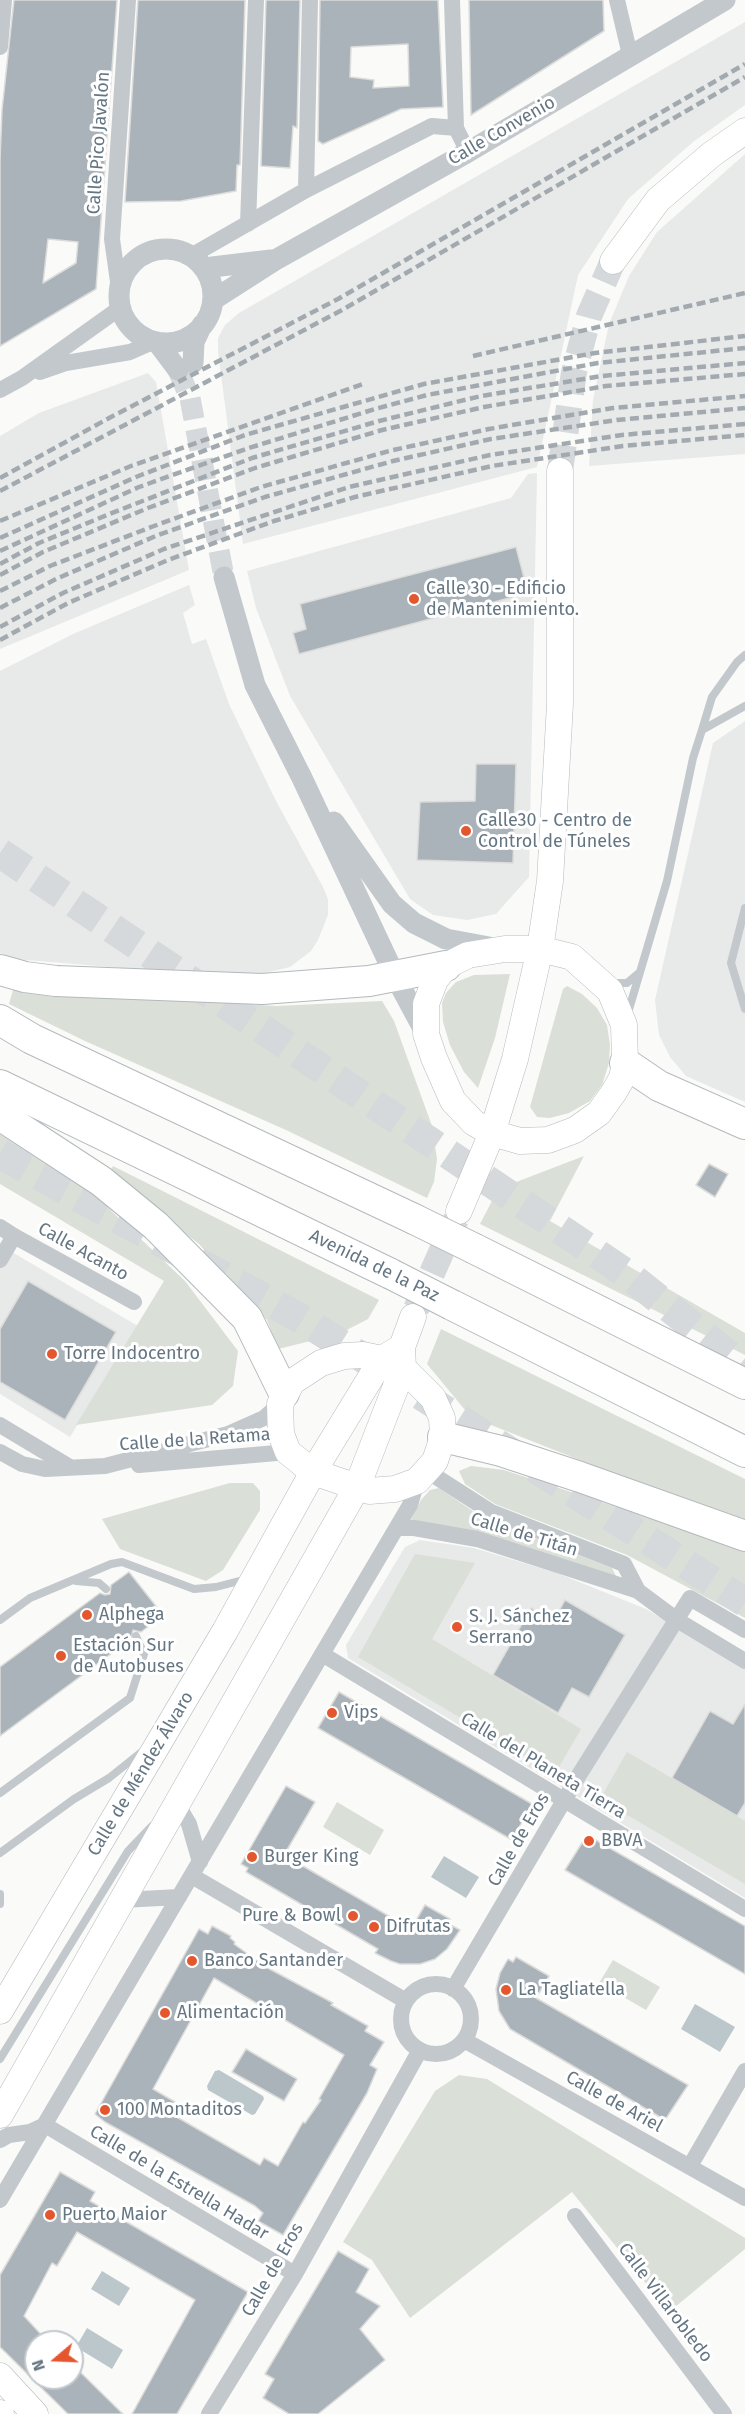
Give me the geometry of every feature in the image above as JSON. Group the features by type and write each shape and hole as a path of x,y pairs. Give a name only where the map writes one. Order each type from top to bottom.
{"highway":[{"path":"0,970 25,977 56,981 262,989 396,978 446,966"},
{"path":"0,1020 32,1039 414,1219 745,1384"},
{"path":"625,1063 659,1086 745,1124"},
{"name":"Avenida de la Paz","path":"0,1085 391,1274 745,1452"},
{"path":"0,1115 101,1181 156,1226 247,1318 282,1399"},
{"path":"443,1437 501,1451 745,1536"}],"main road":[{"path":"613,261 658,200 712,154 745,131"},
{"path":"459,1210 492,1133 515,1059 540,949 550,881 560,704 560,471"},
{"path":"505,949 540,949 572,957 610,991 624,1025 625,1063 622,1078 598,1113 575,1130 548,1140 520,1141 492,1133 474,1123 453,1101 426,1034 426,1004 435,980 446,966 468,955 505,949"},
{"name":"Calle de Méndez Álvaro","path":"0,2115 357,1487 396,1358 413,1317"},
{"path":"344,1356 396,1358 433,1398 442,1418 443,1437 435,1461 422,1476 382,1491 357,1487 313,1472 288,1452 281,1434 282,1399 302,1374 344,1356"},
{"name":"Calle de Méndez Álvaro","path":"0,2011 165,1733 313,1472 396,1358"},
{"path":"0,2376 35,2414"}],"street":[{"path":"0,47 4,0"},
{"name":"Calle Pico Javalón","path":"120,298 112,239 128,0"},
{"path":"248,224 256,0"},
{"path":"306,190 310,0"},
{"path":"452,0 456,128 468,152"},
{"path":"617,0 630,56"},
{"name":"Calle Convenio","path":"213,300 277,259 468,152 725,0"},
{"name":"Calle Convenio","path":"197,262 248,224 306,190 432,126 456,128"},
{"path":"22,378 120,298 129,268 146,253 161,249 177,250 197,262 209,278 213,300 185,366 156,342 133,329 120,298"},
{"path":"197,262 277,259"},
{"path":"0,390 22,378 66,363 130,352 156,342 182,340 202,325"},
{"path":"224,577 255,685 302,778 396,978 426,1034"},
{"path":"302,778 392,904 408,917 446,939 468,945 505,949"},
{"name":"Calle Acanto","path":"0,1260 7,1232 134,1302"},
{"name":"Calle de la Retama","path":"105,1466 228,1434 264,1418 282,1399"},
{"path":"0,1425 42,1452 73,1468"},
{"name":"Calle de la Retama","path":"0,1452 22,1464 34,1467 73,1468 288,1452"},
{"path":"0,2200 397,1528 422,1476"},
{"name":"Calle de Titán","path":"422,1476 491,1512 624,1564 638,1591"},
{"name":"Calle de Titán","path":"397,1528 414,1528 477,1539 638,1591 677,1620 745,1661"},
{"path":"677,1620 690,1598 745,1630"},
{"name":"Calle de Eros","path":"453,1989 564,1802 677,1620"},
{"name":"Calle del Planeta Tierra","path":"322,1654 564,1802 745,1909"},
{"path":"176,1802 189,1824 196,1869 406,2001"},
{"path":"122,1900 179,1897"},
{"path":"443,1985 453,1989 468,2006 469,2029 464,2040 456,2048 444,2053 432,2054 420,2050 404,2034 402,2012 406,2001 422,1987 443,1985"},
{"name":"Calle de Ariel","path":"464,2040 745,2198"},
{"name":"Calle de Eros","path":"209,2414 295,2274 420,2050"},
{"path":"690,2166 745,2071"},
{"path":"0,2140 9,2135 30,2132 45,2125"},
{"name":"Calle de la Estrella Hadar","path":"45,2125 295,2274"},
{"name":"Calle Villarobledo","path":"575,2216 724,2414"}],"lane":[{"path":"624,1025 667,881 693,758 712,697 737,662 745,656"},
{"path":"702,730 745,706"},
{"path":"745,908 731,963 745,1009"},
{"path":"597,978 612,983 627,983 641,972"},
{"path":"0,1620 30,1598 67,1581 122,1562 194,1589 216,1587 253,1578"},
{"path":"67,1581 85,1580 99,1583 106,1588"},
{"path":"0,1793 129,1698 144,1654 136,1636"},
{"path":"0,1853 74,1799 109,1778 165,1733"},
{"path":"0,2059 128,1851 176,1802"},
{"path":"0,1894 0,1904"}],"shaded area":[{"path":"745,22 745,105 693,142 628,199 578,275 537,467 243,544 218,351 218,338 225,325 239,313"},
{"path":"745,154 745,454 589,466 593,400 609,324 629,276 657,232"},
{"path":"148,373 156,382 189,570 0,649 0,436 39,413"},
{"path":"537,473 529,877 496,914 467,920 433,915 410,899 290,696 256,608 247,571 511,498 528,474"},
{"path":"189,585 195,605 183,613 192,644 206,639 229,704 275,799 328,899 328,915 318,940 311,951 290,967 261,974 157,971 15,959 0,953 0,671 73,634"},
{"path":"745,721 745,1102 686,1076 670,1057 659,1035 655,1000 713,743"},
{"path":"510,974 495,1038 478,1088 464,1072 450,1045 443,1022 442,1003 446,993 456,982 474,975"},
{"path":"567,986 582,994 597,1008 607,1025 610,1045 609,1063 602,1085 590,1101 569,1113 550,1118 537,1117 530,1107 563,989"},
{"path":"13,990 276,1006 382,1001 394,1021 432,1126 437,1159 434,1182 427,1198 286,1130 85,1041 9,1004"},
{"path":"0,1128 63,1165 185,1281 238,1351 233,1386 212,1405 76,1425 164,1281 0,1184"},
{"path":"584,1156 550,1221 745,1333 745,1355 480,1224 494,1197 511,1184"},
{"path":"113,1166 379,1300 368,1319 339,1334 278,1349 267,1320 199,1244 108,1175"},
{"name":"Torre Indocentro","path":"0,1245 138,1326 70,1437 0,1394"},
{"path":"441,1329 745,1479 745,1520 658,1491 481,1421 465,1410 427,1364"},
{"path":"471,1466 504,1470 745,1549 745,1618 627,1555 495,1504 465,1484 459,1471"},
{"path":"230,1483 253,1483 260,1491 260,1510 223,1570 206,1581 120,1549 102,1519"},
{"path":"439,1488 483,1518 612,1568 617,1578 479,1532 411,1520 421,1500 430,1490"},
{"path":"420,1540 474,1548 557,1573 646,1609 745,1669 745,1898 348,1658 346,1645 405,1547"},
{"path":"415,1554 475,1563 432,1639 581,1729 555,1774 358,1657"},
{"path":"627,1752 745,1821 745,1884 600,1799"},
{"path":"337,1802 384,1830 370,1855 323,1827"},
{"path":"444,1856 479,1877 466,1898 431,1877"},
{"path":"613,1960 660,1987 646,2010 599,1983"},
{"path":"695,2004 735,2027 720,2052 681,2029"},
{"path":"219,2070 263,2096 264,2099 255,2114 252,2115 208,2090 207,2086 215,2071"},
{"path":"459,2075 487,2079 745,2238 745,2249 669,2312 572,2192 410,2318 372,2260 343,2242 435,2091"},
{"path":"102,2271 130,2288 119,2306 91,2289"},
{"path":"87,2328 123,2350 112,2369 84,2352 84,2333"}],"building":[{"path":"14,0 117,0 96,289 0,346 0,160 2,110","holes":["48,239 78,242 76,263 43,283"]},
{"path":"138,0 245,0 240,165 237,165 236,191 181,201 125,202"},
{"path":"266,0 300,0 297,128 293,126 290,168 261,166"},
{"path":"320,0 438,0 443,107 401,109 323,144 318,141","holes":["408,44 409,86 373,88 374,80 350,77 351,47"]},
{"path":"469,0 603,0 604,31 471,115"},
{"name":"Calle 30 - Edificio de Mantenimiento.","path":"516,547 528,593 299,654 293,633 306,629 300,604"},
{"name":"Calle30 - Centro de Control de Túneles","path":"476,764 516,764 513,863 417,860 420,802 475,801"},
{"path":"709,1164 728,1174 715,1197 696,1185"},
{"name":"Torre Indocentro","path":"28,1281 116,1332 65,1420 0,1382 0,1329"},
{"name":"Estación Sur de Autobuses","path":"129,1572 163,1615 141,1632 133,1630 131,1639 0,1736 0,1667 100,1593 110,1594 111,1585"},
{"path":"565,1600 625,1635 589,1697 572,1688 558,1713 493,1675 531,1608 553,1622"},
{"path":"339,1692 532,1804 512,1840 318,1728"},
{"path":"745,1704 745,1803 737,1816 672,1778 710,1711 733,1724"},
{"path":"286,1786 315,1802 284,1855 411,1929 425,1905 450,1919 447,1923 460,1930 447,1949 435,1959 420,1964 400,1964 391,1961 375,1953 378,1949 246,1872 248,1868 241,1864"},
{"path":"587,1835 745,1926 745,1974 565,1870"},
{"path":"212,1926 231,1936 234,1944 264,1966 333,2003 331,2005 368,2026 365,2031 384,2042 370,2065 377,2069 367,2093 283,2235 258,2221 263,2213 255,2206 105,2122 95,2114 199,1929 208,1934","holes":["214,1978 344,2055 319,2099 321,2100 305,2123 303,2122 278,2166 264,2158 260,2165 168,2112 175,2102 153,2089"]},
{"path":"516,1957 549,1976 536,1998 688,2085 665,2120 510,2029 499,2011 496,1989 500,1973 508,1959 513,1962"},
{"path":"246,2049 297,2079 284,2101 232,2072"},
{"path":"60,2172 95,2192 90,2201 248,2292 177,2414 132,2414 195,2300 77,2232 57,2266 52,2263 24,2316 37,2330 24,2330 24,2371 0,2347 0,2275"},
{"path":"338,2251 369,2269 356,2292 380,2306 360,2329 385,2360 318,2414 289,2414 263,2398 274,2379 265,2374"},
{"path":"84,2376 123,2414 68,2414 44,2390 84,2390"}],"tunnel":[{"path":"560,471 574,372 589,316 613,261"},
{"path":"178,370 190,398 224,577"},
{"path":"0,853 627,1274 745,1368"},
{"path":"0,1154 298,1317 376,1366"},
{"path":"416,1309 456,1219"},
{"path":"421,1395 745,1602"}],"railway":[{"path":"0,478 111,417 338,299 745,64"},
{"path":"0,491 342,310 745,77"},
{"path":"473,356 745,293"},
{"path":"0,538 136,477 245,435 424,384 595,353 745,336"},
{"path":"0,551 139,487 249,448 375,409 427,395 598,363 745,348"},
{"path":"0,564 39,543 252,458 379,421 481,396 602,376 745,363"},
{"path":"0,575 43,552 148,508 255,468 382,430 484,407 606,386 745,374"},
{"path":"0,521 131,466 366,383"},
{"path":"0,591 50,566 261,487 389,451 489,429 613,408 745,396"},
{"path":"0,608 56,579 158,535 265,497 393,461 491,439 617,420 745,408"},
{"path":"0,627 63,593 164,549 349,487 490,455 622,435 745,424"},
{"path":"0,640 68,603 168,560 274,521 355,497 492,466 623,446 745,435"}],"place":[{"name":"Calle 30 - Edificio de Mantenimiento.","path":"414,599"},
{"name":"Calle30 - Centro de Control de Túneles","path":"466,831"},
{"name":"Torre Indocentro","path":"52,1354"},
{"name":"Alphega","path":"87,1615"},
{"name":"S. J. Sánchez Serrano","path":"457,1627"},
{"name":"Estación Sur de Autobuses","path":"61,1656"},
{"name":"Vips","path":"332,1713"},
{"name":"BBVA","path":"589,1841"},
{"name":"Burger King","path":"252,1857"},
{"name":"Pure & Bowl","path":"353,1916"},
{"name":"Difrutas","path":"374,1927"},
{"name":"Banco Santander","path":"192,1961"},
{"name":"La Tagliatella","path":"506,1990"},
{"name":"Alimentación","path":"165,2013"},
{"name":"100 Montaditos","path":"105,2110"},
{"name":"Puerto Maior","path":"50,2215"}]}
